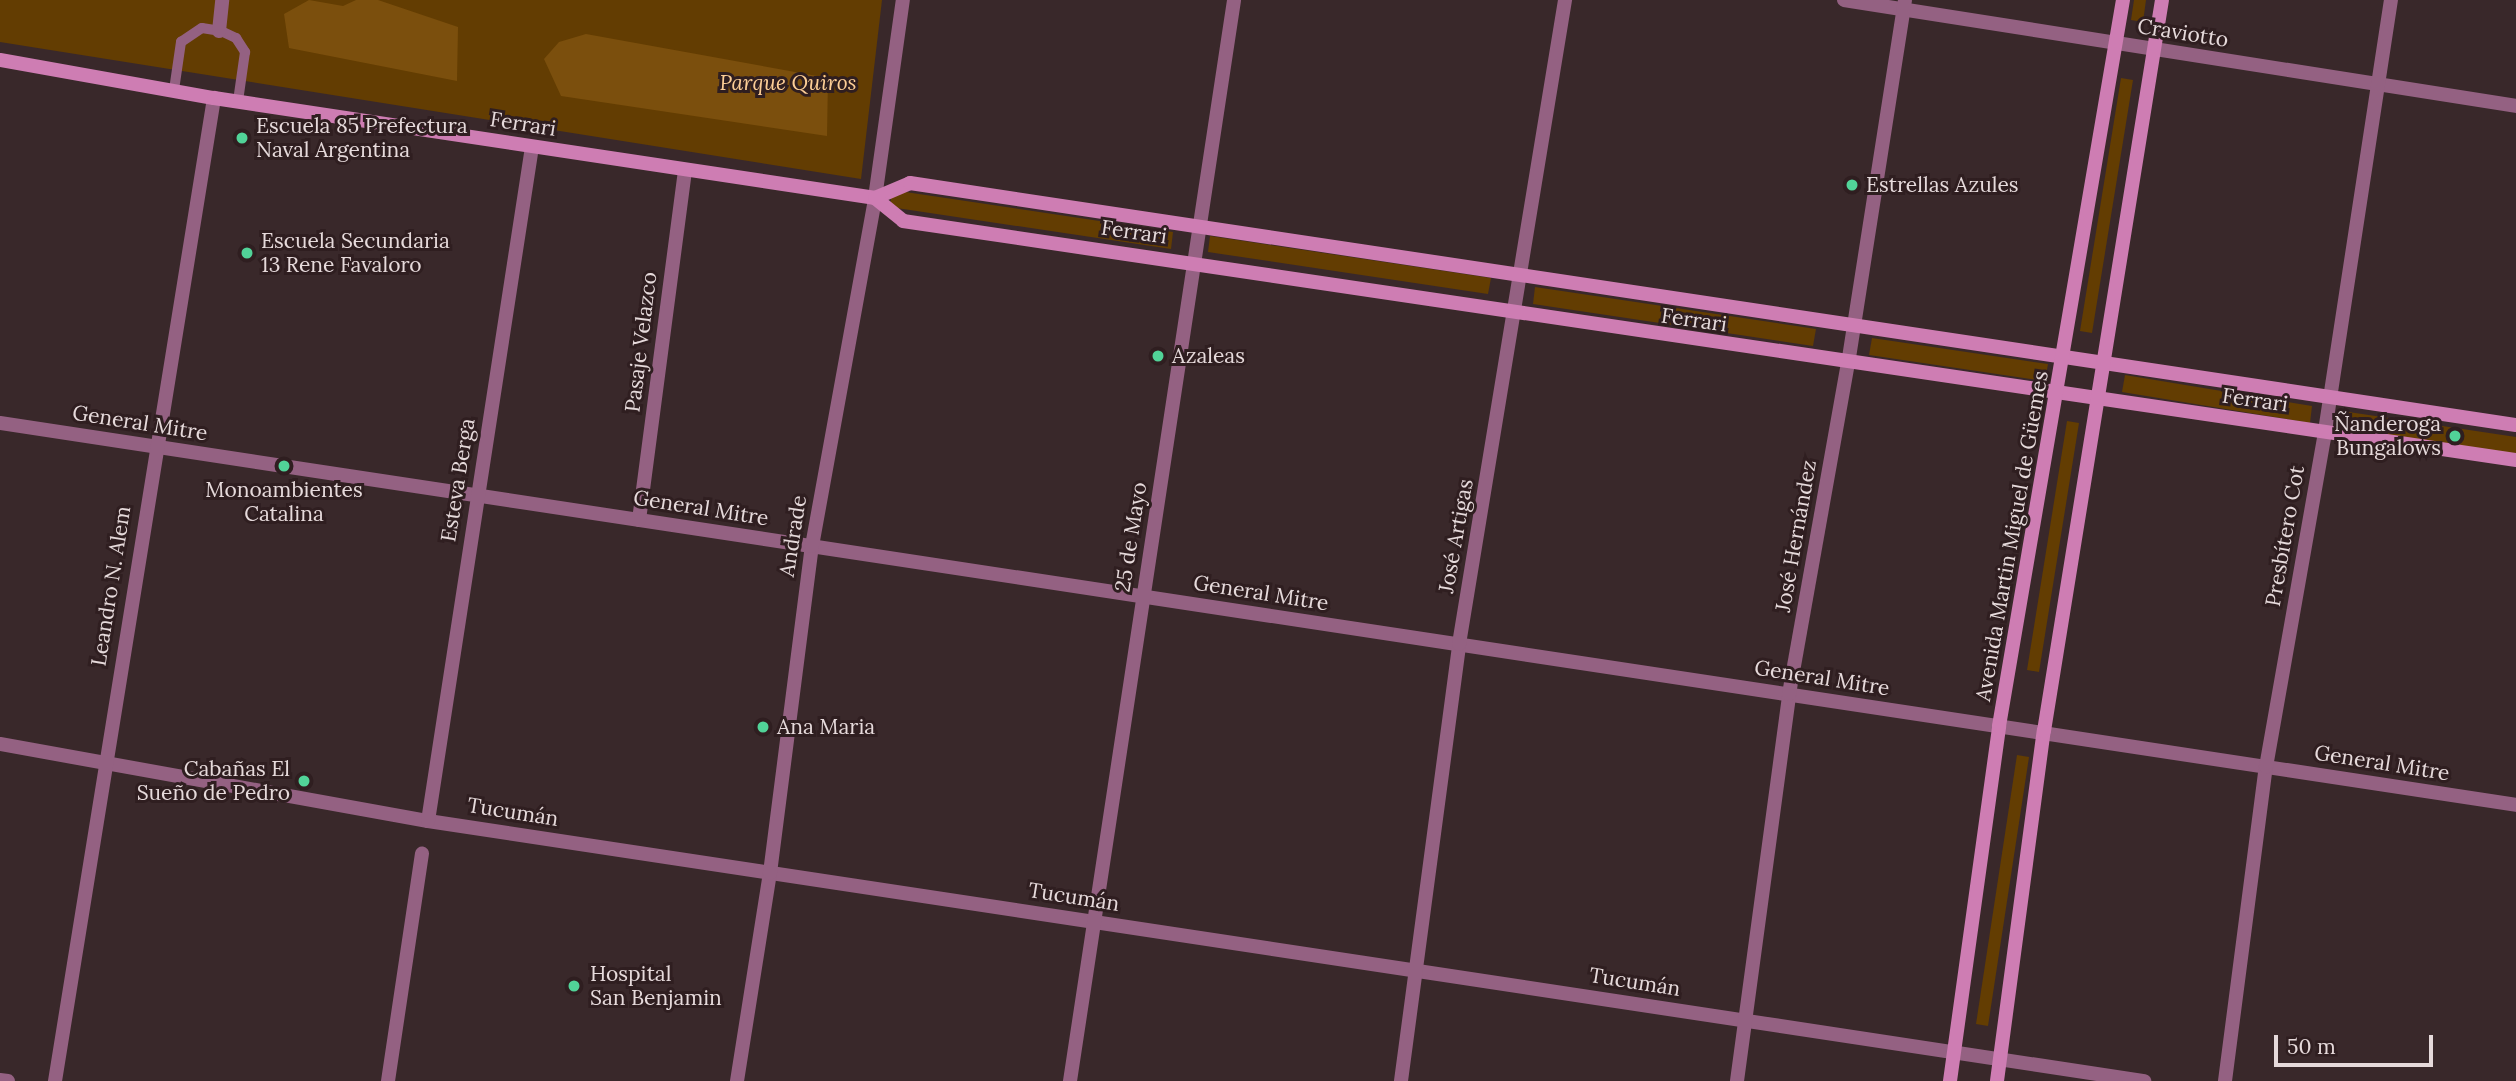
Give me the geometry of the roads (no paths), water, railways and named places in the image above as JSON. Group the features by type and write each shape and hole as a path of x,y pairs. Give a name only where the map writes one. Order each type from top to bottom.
{"main road":[{"name":"Avenida Martin Miguel de Güemes","path":"1950,1081 1999,726 2060,393 2123,0"},
{"path":"1997,1081 2044,731 2106,363 2162,0"},
{"name":"Ferrari","path":"0,60 214,98 875,198 903,221 1195,261 1516,314 2516,460"},
{"name":"Ferrari","path":"875,198 910,183 1200,224 2516,425"}],"street":[{"path":"219,31 222,0"},
{"name":"Andrade","path":"737,1081 769,873 811,546 875,198 903,0"},
{"name":"25 de Mayo","path":"1070,1081 1234,0"},
{"name":"José Artigas","path":"1401,1081 1418,971 1459,644 1516,314 1565,0"},
{"name":"Craviotto","path":"1844,0 1904,5 2116,44 2516,106"},
{"name":"Presbítero Cot","path":"2225,1081 2266,767 2325,432 2328,397 2391,0"},
{"name":"José Hernández","path":"1737,1081 1789,694 1848,364 1904,5"},
{"name":"Leandro N. Alem","path":"55,1081 154,446 214,98"},
{"name":"Esteva Berga","path":"428,821 532,147"},
{"name":"Pasaje Velazco","path":"639,520 685,170"},
{"name":"General Mitre","path":"0,423 2044,731 2516,805"},
{"name":"Tucumán","path":"0,744 428,821 2144,1081"},
{"path":"388,1081 422,854"},
{"path":"0,1080 8,1081"}],"lane":[{"path":"174,90 181,42 202,28 236,38 245,52 238,101"}],"place":[{"name":"Escuela 85 Prefectura Naval Argentina","path":"242,138"},
{"name":"Estrellas Azules","path":"1852,185"},
{"name":"Escuela Secundaria 13 Rene Favaloro","path":"247,253"},
{"name":"Azaleas","path":"1158,356"},
{"name":"Ñanderoga Bungalows","path":"2455,436"},
{"name":"Monoambientes Catalina","path":"284,466"},
{"name":"Ana Maria","path":"763,727"},
{"name":"Cabañas El Sueño de Pedro","path":"304,781"},
{"name":"Hospital San Benjamin","path":"574,986"}],"park label":[{"name":"Parque Quiros","path":"788,83"}]}
